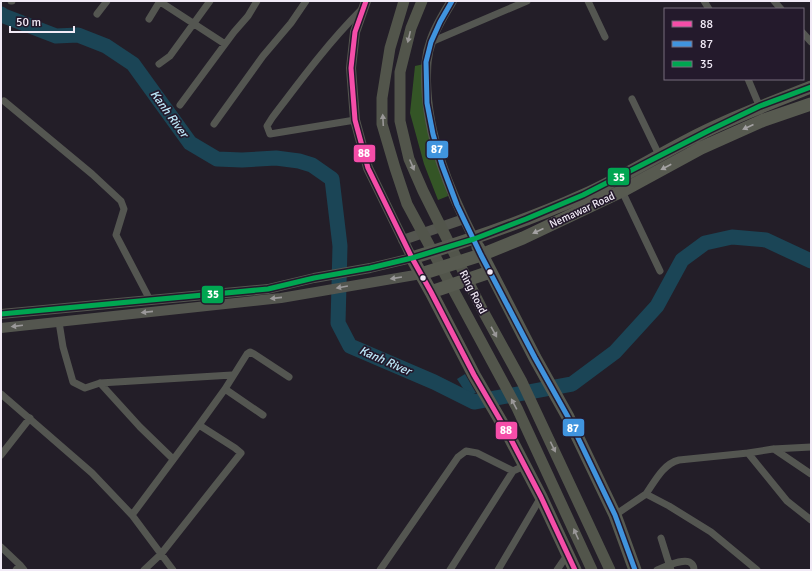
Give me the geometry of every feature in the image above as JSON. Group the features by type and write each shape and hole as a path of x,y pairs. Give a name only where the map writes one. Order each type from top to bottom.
{"highway":[{"name":"Nemawar Road","path":"412,258 474,239 526,219 622,191 660,157 692,138 760,106 811,87"},
{"name":"Nemawar Road","path":"421,274 524,238 586,201 648,169 701,148 764,120 811,104"},
{"path":"474,239 535,358 568,417 615,515 634,570"},
{"path":"412,258 474,375 506,430 519,469 541,497 575,570"},
{"path":"431,292 490,272"}],"main road":[{"name":"Ring Road","path":"404,1 390,48 382,98 382,124 394,168 407,204 517,408 592,570"},
{"name":"Ring Road","path":"422,1 411,28 400,72 400,121 409,159 483,311 526,389 610,570"},
{"path":"452,1 431,42 426,62 427,103 433,134 442,164 464,219 474,239"},
{"path":"1,314 268,289 412,258 368,168 355,120 351,68 355,32 364,5"},
{"path":"403,240 464,219"},
{"path":"1,328 281,298 421,274"}],"street":[{"path":"97,14 106,1"},
{"path":"149,19 160,1 225,44"},
{"path":"159,64 170,56 210,1"},
{"path":"180,105 234,32 248,16 257,1"},
{"path":"214,124 263,56 291,23 306,1"},
{"path":"431,42 527,1"},
{"path":"588,1 605,37"},
{"path":"355,120 270,134 267,126 340,31 364,5"},
{"path":"804,34 811,42"},
{"path":"748,80 760,106 764,120"},
{"path":"632,99 660,157"},
{"path":"4,101 92,174 121,201 124,209 116,235 150,300"},
{"path":"622,191 660,271"},
{"path":"59,322 63,347 73,382 85,388 100,383 232,375"},
{"path":"132,515 225,389 232,375 247,354 250,352 289,377"},
{"path":"100,383 140,427 174,459"},
{"path":"225,389 263,416"},
{"path":"1,394 92,473 132,515 172,570"},
{"path":"1,455 30,418"},
{"path":"144,570 161,554 241,453 199,425"},
{"path":"615,515 646,494 665,467 671,462 773,449 811,448"},
{"path":"773,449 811,474"},
{"path":"380,570 458,457 466,451 477,453 519,469 450,570"},
{"path":"748,453 787,501 811,520"},
{"path":"646,494 669,506 711,532 757,570"},
{"path":"498,570 541,497"},
{"path":"661,538 670,568"},
{"path":"1,547 20,568"},
{"path":"558,570 568,554"},
{"path":"657,570 670,568 681,561 687,561 692,564 694,570"}],"green space":[{"path":"424,64 432,129 448,196 438,200 424,164 410,113 415,66"}],"water":[{"path":"465,374 476,393 468,396 457,379"}],"waterway":[{"name":"Kanh River","path":"1,14 56,36 78,35 106,46 133,64 190,143 217,159 242,160 276,158 299,161 312,165 332,179 340,246 338,323 350,346 434,382 474,402 572,384 615,352 657,306 682,260 705,243 732,237 766,240 811,261"}],"transit line":[{"name":"88","path":"366,1 355,32 351,68 355,120 368,168 412,258 541,497 575,570"},
{"name":"87","path":"452,1 431,42 426,62 427,103 433,134 442,165 457,205 481,255 568,417 615,515 635,570"},
{"name":"35","path":"1,314 268,289 412,258 474,239 583,195 760,106 811,87"}]}
